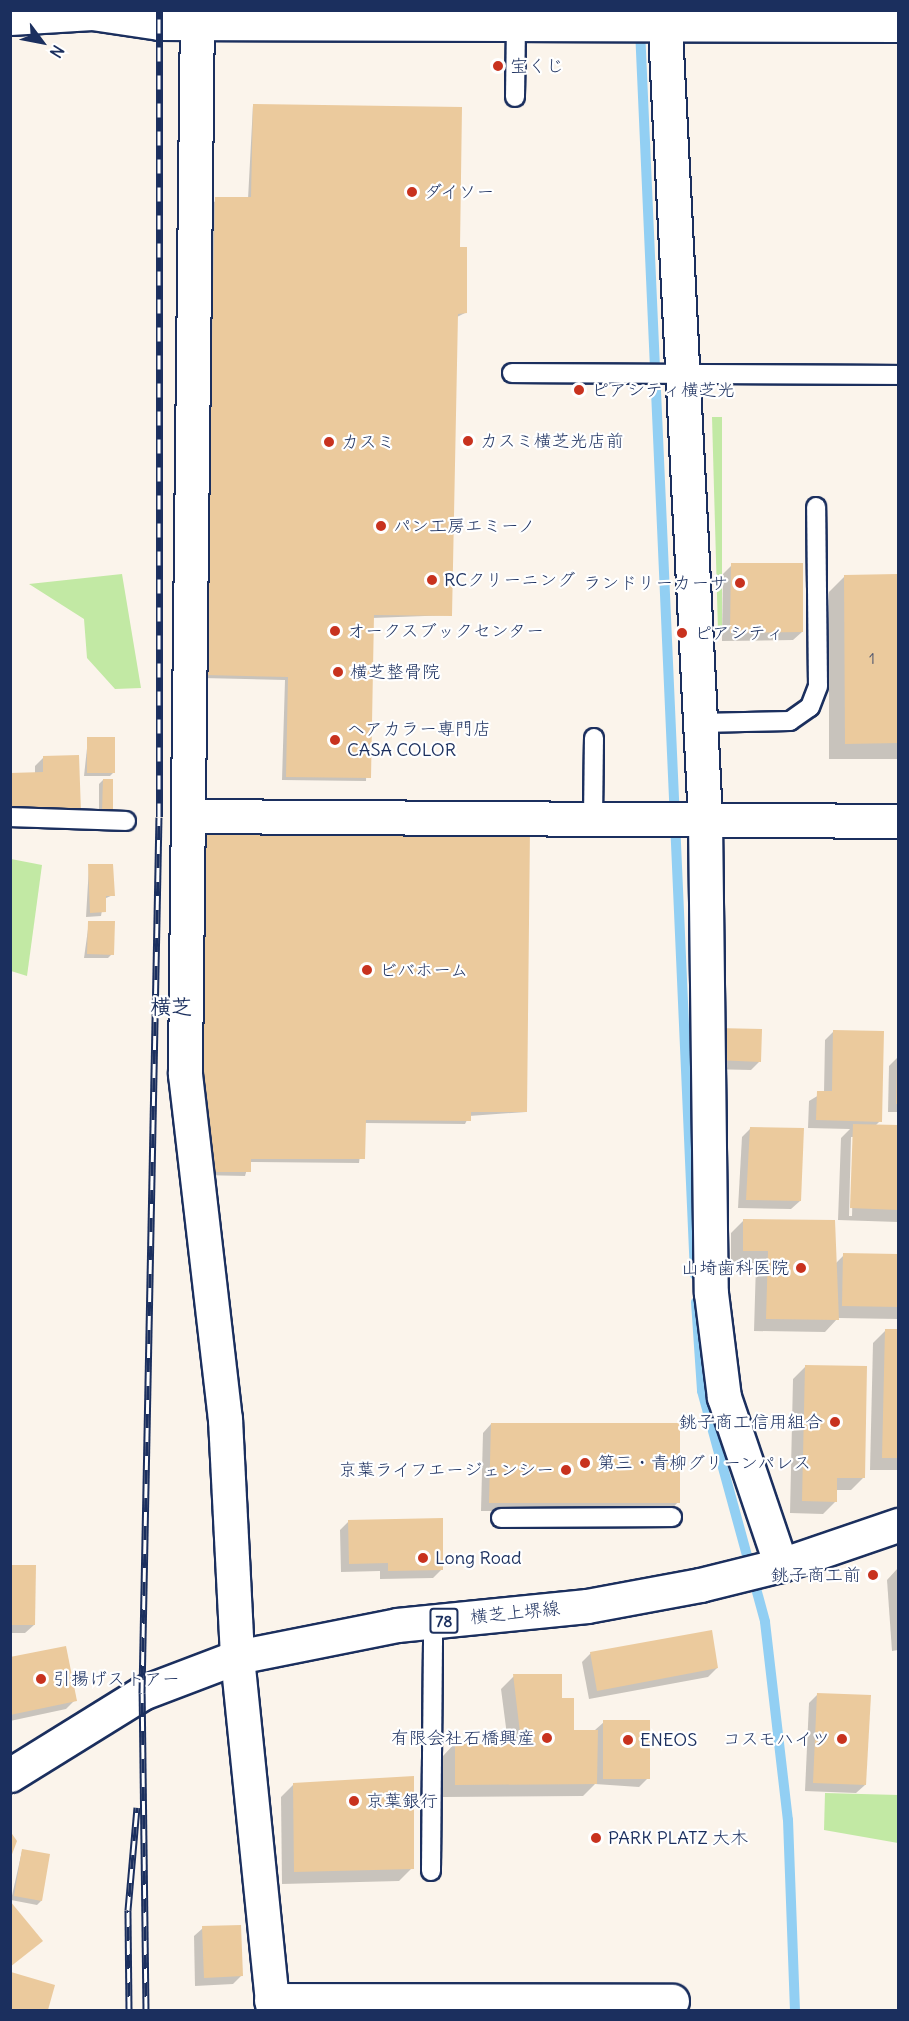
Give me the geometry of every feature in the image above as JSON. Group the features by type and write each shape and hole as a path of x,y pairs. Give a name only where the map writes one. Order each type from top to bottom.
{"street":[{"path":"10,18 92,13 516,22 621,22 664,18 898,24"},
{"path":"197,16 185,1074 225,1419 237,1658 272,2005 672,2001"},
{"path":"664,18 684,374 700,723 711,1293 724,1397 781,1565"},
{"path":"188,816 898,821"},
{"name":"横芝上堺線","path":"10,1775 142,1693 237,1658 433,1622 586,1606 781,1565 898,1525"}],"lane":[{"path":"515,97 516,22"},
{"path":"512,373 898,375"},
{"path":"700,723 790,721 810,707 818,686 816,507"},
{"path":"594,738 594,819"},
{"path":"10,817 126,821"},
{"path":"501,1518 672,1517"},
{"path":"431,1870 433,1622"}],"green space":[{"path":"712,417 722,417 722,631 718,631"},
{"path":"122,574 141,688 115,689 87,658 84,619 29,584"},
{"path":"11,859 42,865 27,976 11,971"},
{"path":"825,1793 898,1795 898,1843 824,1830"}],"building":[{"path":"253,104 462,107 460,247 467,247 467,313 458,314 452,616 374,615 371,778 286,777 288,677 205,675 215,197 251,197"},
{"path":"731,563 803,563 803,632 730,633"},
{"path":"898,574 898,743 845,744 844,575"},
{"path":"87,737 115,737 115,773 87,773"},
{"path":"79,755 81,812 10,808 10,773 43,772 43,756"},
{"path":"103,779 113,779 113,813 102,813"},
{"name":"ビバホーム","path":"206,826 530,829 527,1112 471,1112 471,1121 366,1120 365,1159 251,1159 251,1172 202,1172"},
{"path":"88,864 113,864 115,896 106,896 106,912 90,913"},
{"path":"88,921 115,921 114,955 87,954"},
{"path":"716,1028 762,1029 761,1062 715,1060"},
{"path":"833,1030 884,1031 882,1122 816,1120 817,1091 832,1091"},
{"path":"897,1064 898,1104 896,1104"},
{"path":"853,1124 898,1125 898,1210 850,1208"},
{"path":"750,1127 804,1128 801,1201 746,1200"},
{"name":"山埼歯科医院","path":"743,1219 835,1220 839,1320 766,1319 768,1251 743,1251"},
{"path":"843,1253 898,1254 898,1307 842,1306"},
{"path":"885,1329 898,1329 898,1458 882,1458"},
{"name":"銚子商工信用組合","path":"805,1365 867,1366 865,1478 837,1478 837,1502 802,1501"},
{"name":"第三・青柳グリーンパレス","path":"491,1423 680,1423 680,1503 489,1503"},
{"path":"443,1518 443,1570 388,1571 388,1563 349,1564 348,1520"},
{"path":"10,1565 36,1565 35,1625 10,1625"},
{"path":"712,1630 718,1668 597,1691 590,1652"},
{"name":"引揚げストアー","path":"66,1646 77,1701 10,1715 10,1657"},
{"path":"513,1674 562,1674 562,1698 574,1698 574,1730 598,1730 597,1784 455,1785 455,1742 521,1741"},
{"name":"コスモハイツ","path":"817,1693 871,1695 866,1785 813,1783"},
{"path":"603,1720 650,1720 650,1779 603,1779"},
{"path":"414,1776 414,1869 294,1872 293,1783"},
{"path":"10,1831 17,1841 11,1857 10,1857"},
{"path":"22,1849 50,1854 42,1901 14,1896"},
{"path":"10,1901 43,1941 10,1967"},
{"path":"241,1925 243,1976 204,1978 202,1926"},
{"path":"11,1972 55,1985 48,2010 10,2010"}],"waterway":[{"path":"640,29 695,1275"},
{"path":"696,1302 702,1391 765,1622 788,1820 795,2010"}],"railway":[{"path":"146,2010 142,1693 159,817 159,10"},
{"path":"129,2010 128,1910 137,1807"}],"place":[{"name":"宝くじ","path":"498,66"},
{"name":"ダイソー","path":"412,192"},
{"name":"ピアシティ横芝光","path":"579,390"},
{"name":"カスミ横芝光店前","path":"468,441"},
{"name":"カスミ","path":"329,442"},
{"name":"パン工房エミーノ","path":"381,526"},
{"name":"RCクリーニング","path":"432,580"},
{"name":"ランドリーカーサ","path":"740,583"},
{"name":"オークスブックセンター","path":"335,631"},
{"name":"ピアシティ","path":"682,633"},
{"name":"横芝整骨院","path":"338,672"},
{"name":"ヘアカラー専門店 CASA COLOR","path":"335,740"},
{"name":"ビバホーム","path":"367,970"},
{"name":"山埼歯科医院","path":"801,1268"},
{"name":"銚子商工信用組合","path":"835,1422"},
{"name":"第三・青柳グリーンパレス","path":"585,1463"},
{"name":"京葉ライフエージェンシー","path":"566,1470"},
{"name":"Long Road","path":"423,1558"},
{"name":"銚子商工前","path":"873,1575"},
{"name":"引揚げストアー","path":"41,1679"},
{"name":"有限会社石橋興産","path":"547,1738"},
{"name":"コスモハイツ","path":"842,1739"},
{"name":"ENEOS","path":"628,1740"},
{"name":"京葉銀行","path":"354,1801"},
{"name":"PARK PLATZ 大木","path":"596,1838"}],"district":[{"name":"横芝","path":"171,1007"}]}
